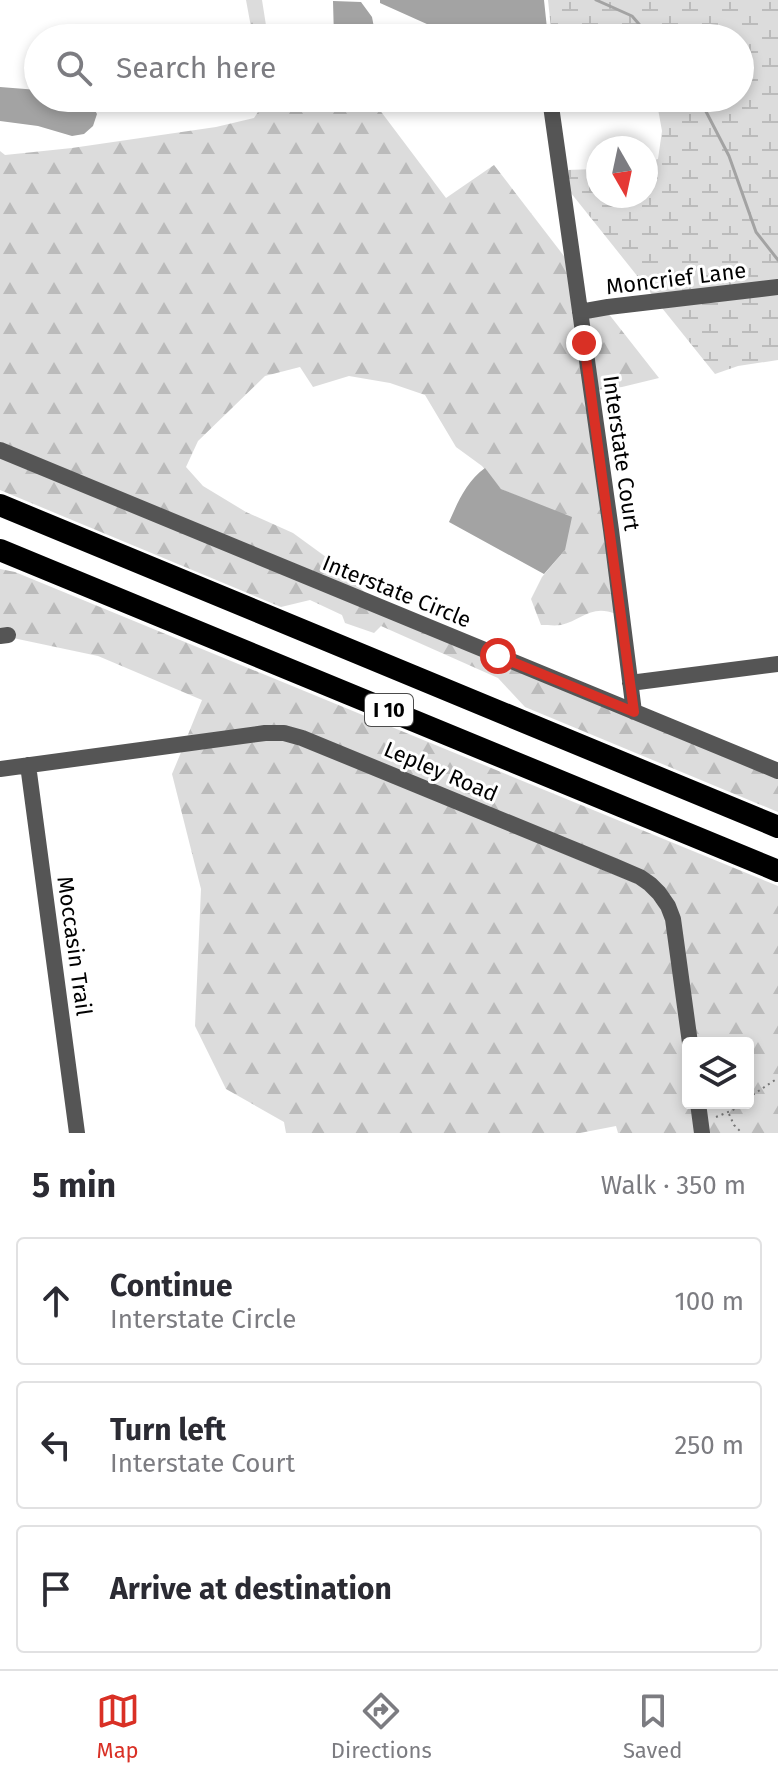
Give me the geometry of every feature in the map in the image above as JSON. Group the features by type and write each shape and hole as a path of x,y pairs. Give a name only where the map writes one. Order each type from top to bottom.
{"highway":[{"name":"I 10","path":"0,505 778,827"},
{"name":"I 10","path":"0,550 778,871"}],"street":[{"name":"Interstate Court","path":"552,112 634,712"},
{"name":"Moncrief Lane","path":"580,312 778,287"},
{"name":"Interstate Circle","path":"0,450 778,771"},
{"path":"630,683 778,664"},
{"name":"Lepley Road","path":"0,769 265,733 293,735 363,762 650,884 662,897 673,919 689,1037"},
{"name":"Moccasin Trail","path":"28,765 77,1133"},
{"path":"699,1109 702,1133"}],"path":[{"path":"754,1094 778,1078"},
{"path":"716,1117 732,1109"},
{"path":"728,1112 742,1133"}],"green space":[{"path":"246,0 262,0 266,24 250,24"},
{"path":"548,0 778,0 778,282 654,297 567,188 565,170 586,169 586,208 658,208 658,159 662,131 659,112 754,112 754,24 551,24"},
{"path":"258,112 381,112 446,198 494,165 567,260 616,614 593,612 561,625 541,625 531,599 542,577 565,550 533,503 501,489 482,466 456,447 425,395 390,383 349,376 313,387 300,367 265,376 198,441 186,467 203,486 246,512 293,533 326,557 370,597 0,443 0,151 5,155 72,148 216,127 254,118"},
{"path":"778,293 778,360 738,366 715,374 662,308"},
{"path":"608,313 659,378 596,390 586,317"},
{"path":"0,456 778,778 778,812 525,707 498,678 381,626 374,633 345,623 342,615 310,600 281,607 0,490"},
{"path":"0,569 15,572 778,886 778,1133 707,1133 704,1109 754,1109 754,1037 694,1037 669,897 303,732 187,737 202,700 98,656 13,638 0,630"},
{"path":"265,738 292,741 647,888 668,920 684,1037 682,1109 694,1109 697,1133 618,1133 616,1126 580,1133 286,1133 284,1122 226,1089 195,1026 201,889 172,774 182,750"}],"shaded area":[{"path":"380,0 544,0 547,24 427,24 380,3"},
{"path":"333,1 361,2 373,24 334,24"},
{"path":"0,87 24,89 24,112 97,114 93,126 84,134 72,136 38,126 0,121"},
{"path":"485,468 501,489 572,517 565,550 544,574 449,522 468,486"}],"waterway":[{"path":"596,0 632,16 639,24"},
{"path":"706,112 729,156 756,232 778,260"}],"route":[{"path":"498,656 634,712 584,343"}]}
